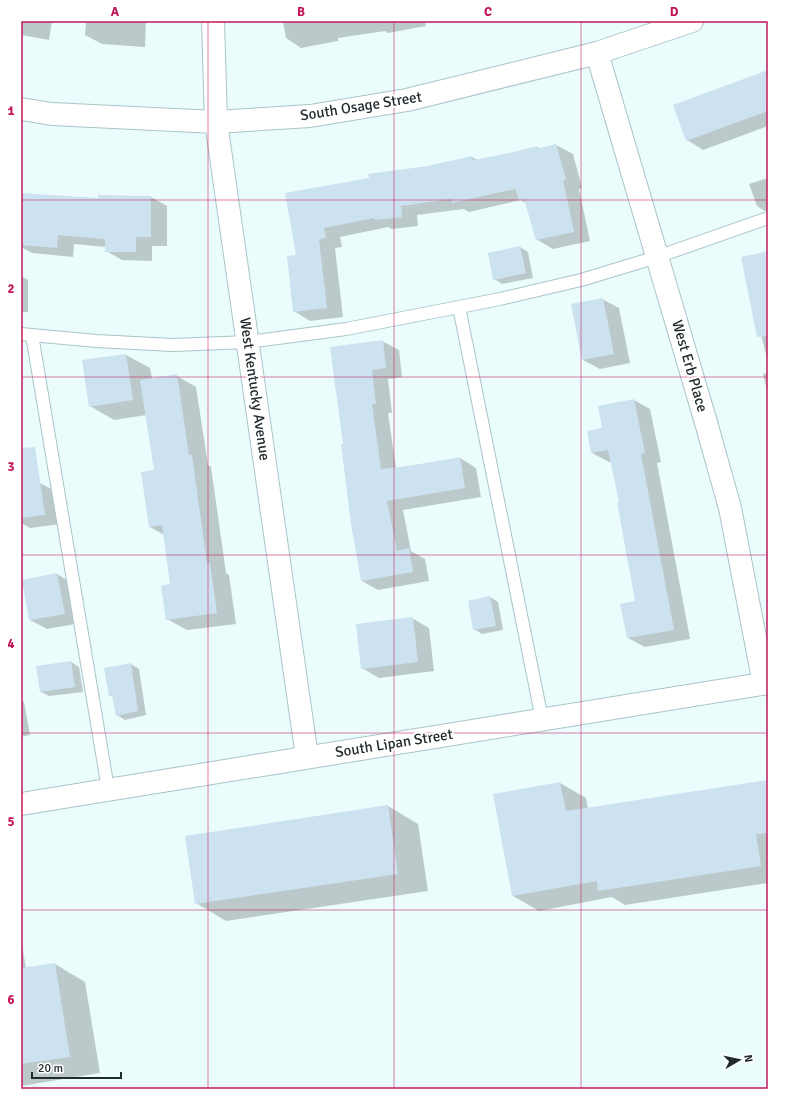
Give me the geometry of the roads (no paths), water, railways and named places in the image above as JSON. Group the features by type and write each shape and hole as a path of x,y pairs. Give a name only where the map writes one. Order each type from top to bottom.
{"street":[{"name":"West Kentucky Avenue","path":"213,21 216,122 307,756"},
{"name":"South Osage Street","path":"21,109 52,114 216,122 310,116 407,100 597,53 692,21"},
{"name":"West Erb Place","path":"597,53 658,257 730,508 766,683"},
{"name":"South Lipan Street","path":"21,804 307,756 766,683"}],"lane":[{"path":"108,789 26,334 96,341 173,346 248,342 346,329 500,299 581,280 658,257 768,218"},
{"path":"459,307 542,719"}]}
